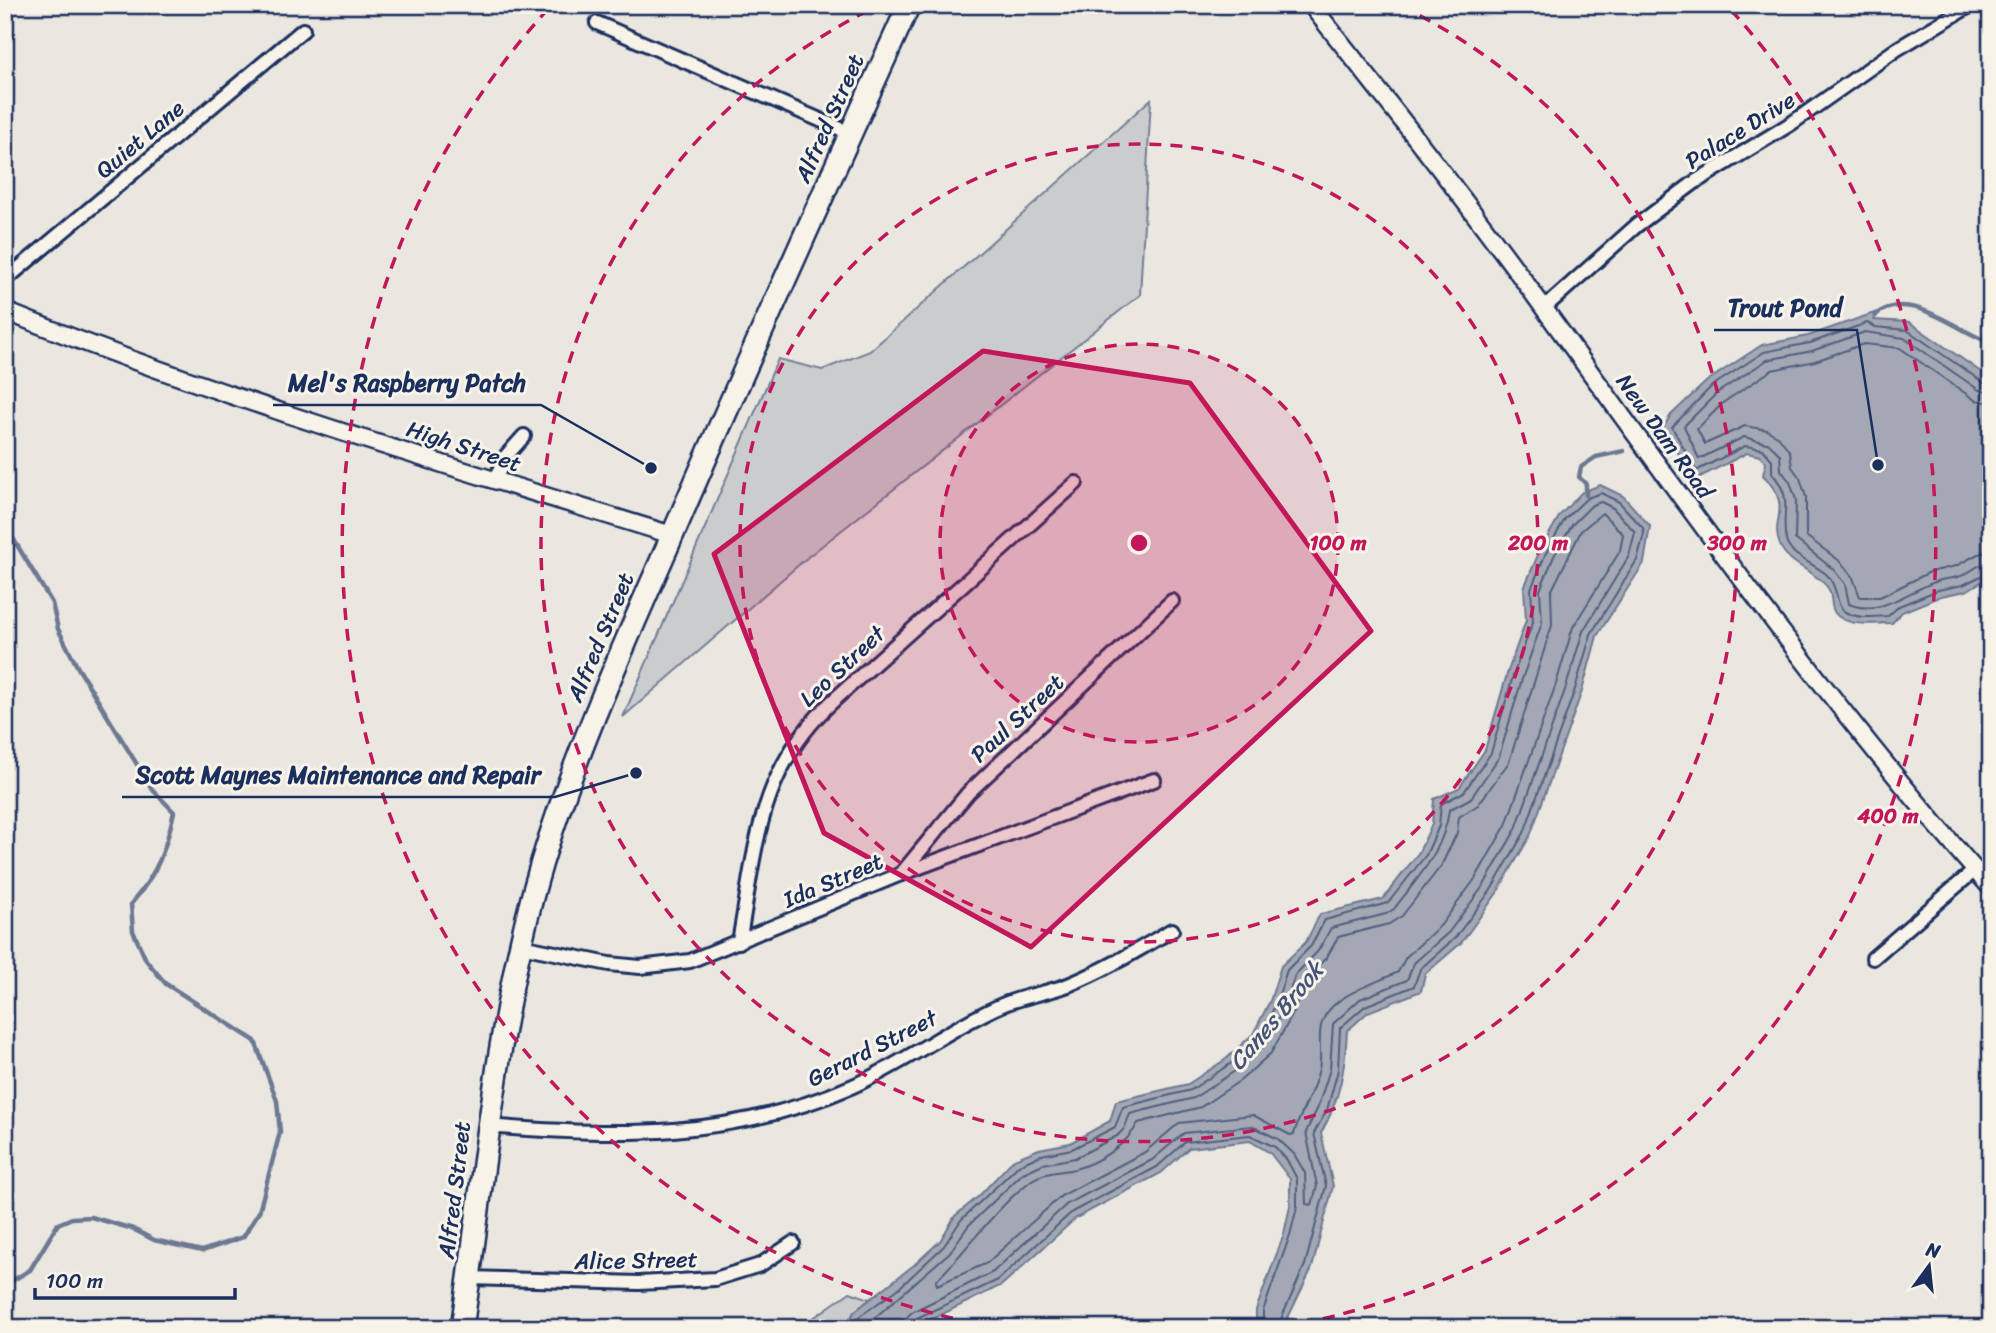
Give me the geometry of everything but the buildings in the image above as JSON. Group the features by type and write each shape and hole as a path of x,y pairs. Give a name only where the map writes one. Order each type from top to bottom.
{"main road":[{"name":"Alfred Street","path":"462,1328 488,1126 521,946 542,862 618,657 909,5"}],"street":[{"name":"New Dam Road","path":"1311,5 1421,143 1769,617 1897,779 1991,888"},
{"name":"Palace Drive","path":"1544,308 1636,226 1695,182 1792,123 1897,48 1971,5"},
{"path":"597,23 850,133"},
{"name":"Quiet Lane","path":"5,280 303,30"},
{"name":"High Street","path":"5,311 169,372 495,480 672,535"},
{"path":"495,480 506,456 524,436"},
{"name":"Leo Street","path":"739,942 765,808 780,767 801,734 842,693 1076,483"},
{"name":"Paul Street","path":"901,874 968,793 1172,601"},
{"name":"Ida Street","path":"521,946 609,964 640,967 690,961 901,874 1154,780"},
{"path":"1873,958 1975,870"},
{"name":"Gerard Street","path":"488,1126 558,1132 653,1133 718,1126 789,1111 856,1085 1003,1004 1066,986 1124,959 1172,930"},
{"name":"Alice Street","path":"470,1278 639,1283 715,1279 760,1265 793,1243"}],"highlighted area":[{"path":"983,351 1190,383 1371,631 1031,947 824,833 714,554"}],"shaded area":[{"path":"1151,99 1140,295 809,556 623,717 778,359 822,370 870,351"},
{"path":"850,1292 870,1299 854,1312 846,1328 799,1328"}],"water":[{"path":"1880,312 1874,320 1909,322 1991,379 1991,576 1966,591 1941,596 1902,612 1892,623 1864,624 1839,617 1833,610 1831,595 1823,582 1784,552 1777,536 1780,505 1778,496 1763,475 1766,462 1760,456 1747,453 1694,480 1688,474 1671,437 1662,429 1671,415 1707,381 1762,345 1808,336"},
{"path":"1600,485 1623,496 1650,526 1644,563 1597,636 1582,691 1530,836 1497,893 1461,943 1425,974 1421,991 1368,1012 1347,1031 1340,1084 1333,1108 1321,1133 1333,1186 1312,1268 1283,1328 1256,1328 1256,1310 1284,1234 1290,1206 1290,1179 1270,1153 1250,1141 1189,1148 1161,1173 1076,1218 1002,1285 914,1328 846,1328 854,1312 940,1241 955,1216 979,1196 1014,1159 1039,1149 1070,1143 1110,1121 1116,1101 1188,1084 1226,1059 1253,1034 1270,1001 1281,966 1306,942 1320,914 1383,899 1419,852 1432,824 1434,799 1459,788 1485,750 1526,620 1524,588 1540,550 1560,515 1582,492"}],"waterway":[{"name":"Canes Brook","path":"1875,315 1889,308 1918,308 1991,343"},
{"name":"Canes Brook","path":"1586,495 1586,484 1579,477 1581,467 1596,457 1624,451"},
{"path":"5,525 52,603 58,629 78,668 152,789 174,812 159,861 148,882 131,904 133,931 146,960 166,984 255,1041 277,1101 280,1132 259,1212 243,1237 202,1251 154,1240 133,1229 91,1217 72,1218 58,1224 30,1270 5,1285"}],"place":[{"name":"Trout Pond","path":"1878,465"},
{"name":"Mel's Raspberry Patch","path":"651,468"},
{"name":"Scott Maynes Maintenance and Repair","path":"636,773"}]}
